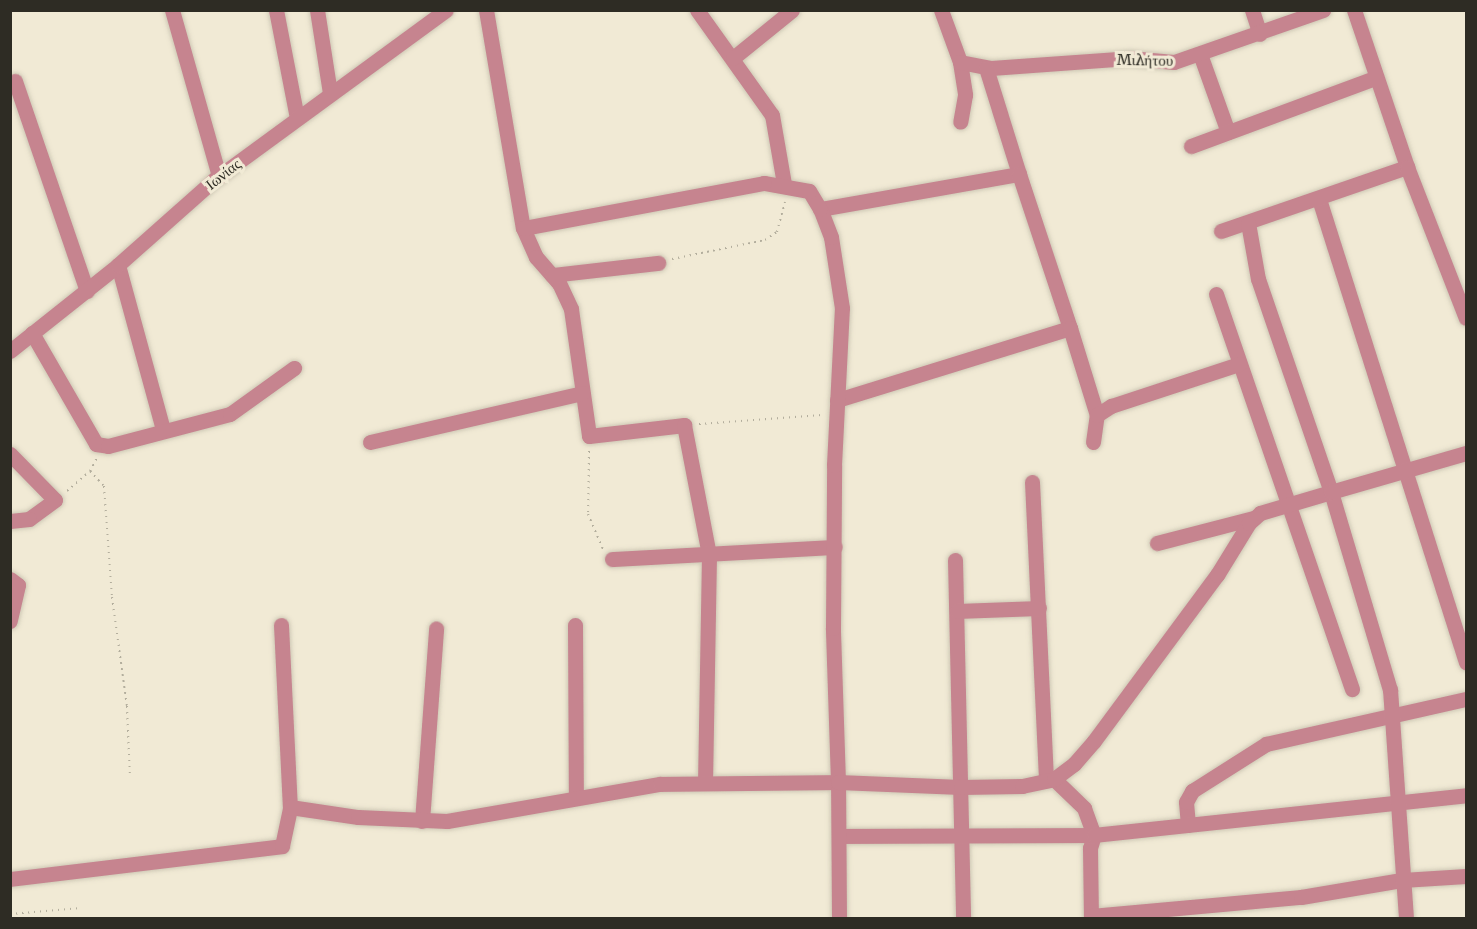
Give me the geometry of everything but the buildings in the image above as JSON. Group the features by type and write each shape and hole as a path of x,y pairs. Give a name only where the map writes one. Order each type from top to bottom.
{"street":[{"path":"172,10 219,176"},
{"path":"276,10 297,118"},
{"path":"317,10 330,93"},
{"name":"Ιωνίας","path":"10,351 87,291 219,176 446,10"},
{"path":"486,10 523,228 536,257 552,275 571,309 589,436 684,425 709,555 705,782"},
{"path":"697,10 772,116 784,184"},
{"path":"733,58 792,10"},
{"path":"941,10 960,62 965,94 960,122"},
{"path":"1252,10 1260,34"},
{"name":"Μιλήτου","path":"960,62 986,68 1129,58 1174,62 1260,34 1323,10"},
{"path":"1354,10 1375,78 1407,167 1467,318"},
{"path":"1200,54 1228,132"},
{"path":"986,68 1097,415 1092,442"},
{"path":"1191,146 1375,78"},
{"path":"15,81 87,291"},
{"path":"1221,231 1407,167"},
{"path":"820,209 1019,174"},
{"path":"523,228 720,189 784,184 809,191 820,209 831,237 842,308 837,407 834,695 838,782 839,918"},
{"path":"1319,198 1404,472 1467,662"},
{"path":"1248,223 1258,279 1331,492 1384,665 1393,718 1406,918"},
{"path":"552,275 658,262"},
{"path":"118,265 163,429"},
{"path":"1216,294 1239,364 1291,504 1352,689"},
{"path":"837,407 1070,328"},
{"path":"32,333 96,444 100,445 127,443 163,429 230,414 294,368"},
{"path":"1097,415 1111,406 1239,364"},
{"path":"370,442 582,393"},
{"path":"1157,543 1254,518 1291,504 1467,453"},
{"path":"10,454 55,500 29,519 10,521"},
{"path":"1032,482 1050,779 1084,808 1094,835 1090,848 1091,917 1301,897 1402,880 1467,876"},
{"path":"290,807 422,821 473,819 660,784 838,782 961,787 1022,786 1050,779 1074,764 1094,741 1217,575 1254,518"},
{"path":"612,559 835,547"},
{"path":"956,560 963,918"},
{"path":"10,579 18,585 10,621"},
{"path":"957,611 1039,608"},
{"path":"10,879 282,846 290,807 280,625"},
{"path":"575,625 576,798"},
{"path":"422,821 436,629"},
{"path":"1188,825 1186,802 1192,791 1266,744 1393,718 1467,699"},
{"path":"839,836 1094,835 1467,795"}],"path":[{"path":"658,262 765,240 777,232 782,222 784,184"},
{"path":"684,425 837,407"},
{"path":"589,436 588,514 600,547 612,559"},
{"path":"55,500 90,471 100,445"},
{"path":"90,471 104,486 112,597 127,706 130,778"},
{"path":"10,914 81,908"}]}
